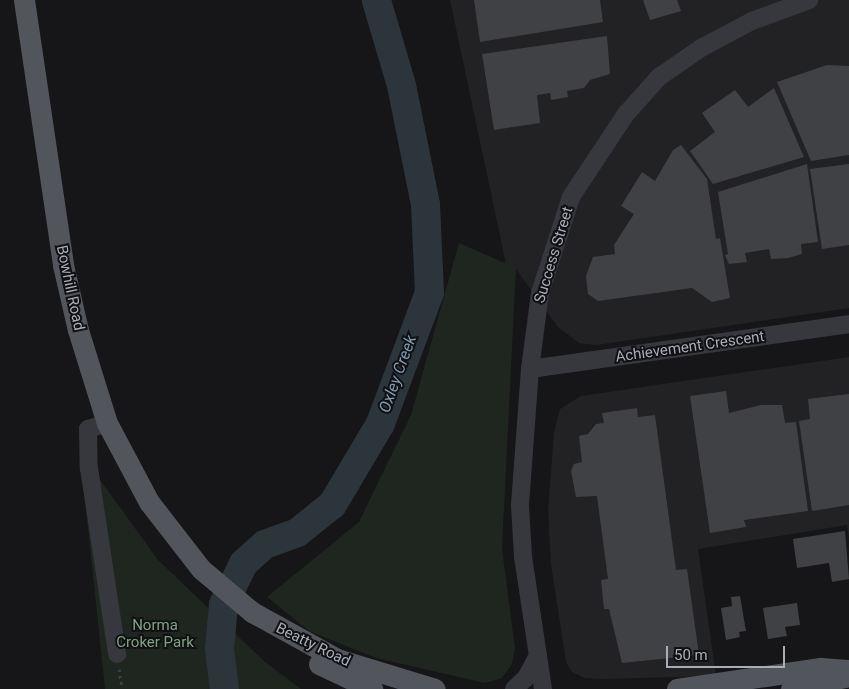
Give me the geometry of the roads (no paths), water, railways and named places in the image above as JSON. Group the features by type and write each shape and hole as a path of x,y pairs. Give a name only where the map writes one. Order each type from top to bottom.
{"main road":[{"name":"Bowhill Road","path":"24,0 63,265 78,330 108,423 149,502 186,552"},
{"name":"Beatty Road","path":"186,552 214,584 252,612 337,659 435,689"},
{"name":"Beatty Road","path":"252,612 282,643 337,675 372,689"},
{"path":"677,689 820,668 849,670"},
{"path":"791,689 849,676"}],"street":[{"name":"Success Street","path":"543,689 523,556 520,505 530,369 540,293 568,205 596,156 626,114 659,77 701,48 752,21 809,0"},
{"name":"Achievement Crescent","path":"530,369 849,324"},
{"path":"108,423 88,429 89,468 117,654"},
{"path":"514,689 526,678 537,657"}],"waterway":[{"name":"Oxley Creek","path":"224,689 219,649 223,604 243,563 264,544 297,532 332,504 380,423 429,292 425,204 401,85 376,0"}],"park label":[{"name":"Norma Croker Park","path":"155,634"}]}
